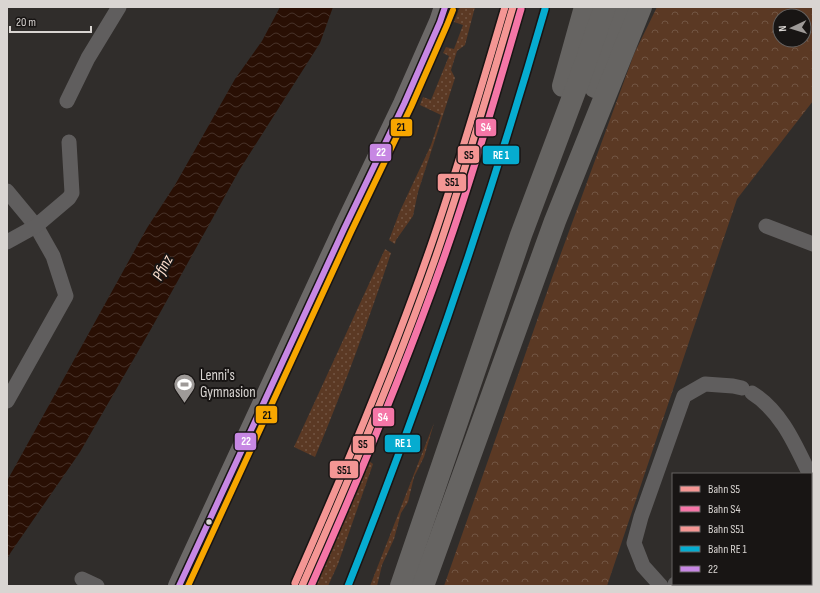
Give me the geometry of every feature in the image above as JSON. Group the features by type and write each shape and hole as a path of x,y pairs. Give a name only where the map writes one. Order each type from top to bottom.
{"highway":[{"path":"533,204 585,7"},
{"path":"400,586 533,204 605,7"},
{"path":"556,221 595,84 621,7"},
{"path":"423,586 556,221 641,7"}],"street":[{"path":"179,586 341,236 404,104 440,22 445,7"}],"lane":[{"path":"67,101 88,58 119,7"},
{"path":"7,242 36,226 69,198 72,193 69,142"},
{"path":"7,401 66,296 53,256 36,226 10,194"},
{"path":"766,226 813,244"},
{"path":"661,586 643,566 634,543 641,517 684,396 705,384 733,386 762,399 789,432 810,473"},
{"path":"82,579 98,586"}],"green space":[{"path":"460,7 475,7 465,45 457,51 451,70 455,78 418,192 413,216 396,240 395,244 389,240 400,211 431,145 441,115 420,105 423,97 431,100 449,56 443,53 446,47 454,49 463,25 454,22"},
{"path":"657,7 813,7 813,101 737,199 607,586 444,586 553,275 634,54"},
{"path":"385,249 391,253 355,356 315,457 294,447"},
{"path":"434,423 424,457 414,477 408,502 401,513 394,539 382,565 377,586 370,586"},
{"path":"369,461 373,464 338,564 328,586 313,586"}],"water":[{"name":"Pfinz","path":"280,7 333,7 320,43 240,169 151,329 80,452 7,559 7,481 147,228 175,185 235,79 262,41"}],"rail line":[{"name":"S51","path":"295,583 330,503 397,340 448,195 505,7"},
{"name":"S5","path":"302,586 338,505 405,342 456,196 513,7"},
{"name":"S4","path":"311,586 380,426 427,304 474,168 521,9"}],"transit line":[{"name":"22","path":"179,586 344,229 404,104 440,22 445,7"},
{"path":"348,586 403,444 454,300 524,82 545,9"},
{"name":"21","path":"188,586 351,232 411,107 453,10"}],"place":[{"name":"Lenni's Gymnasion","path":"185,404"}]}
